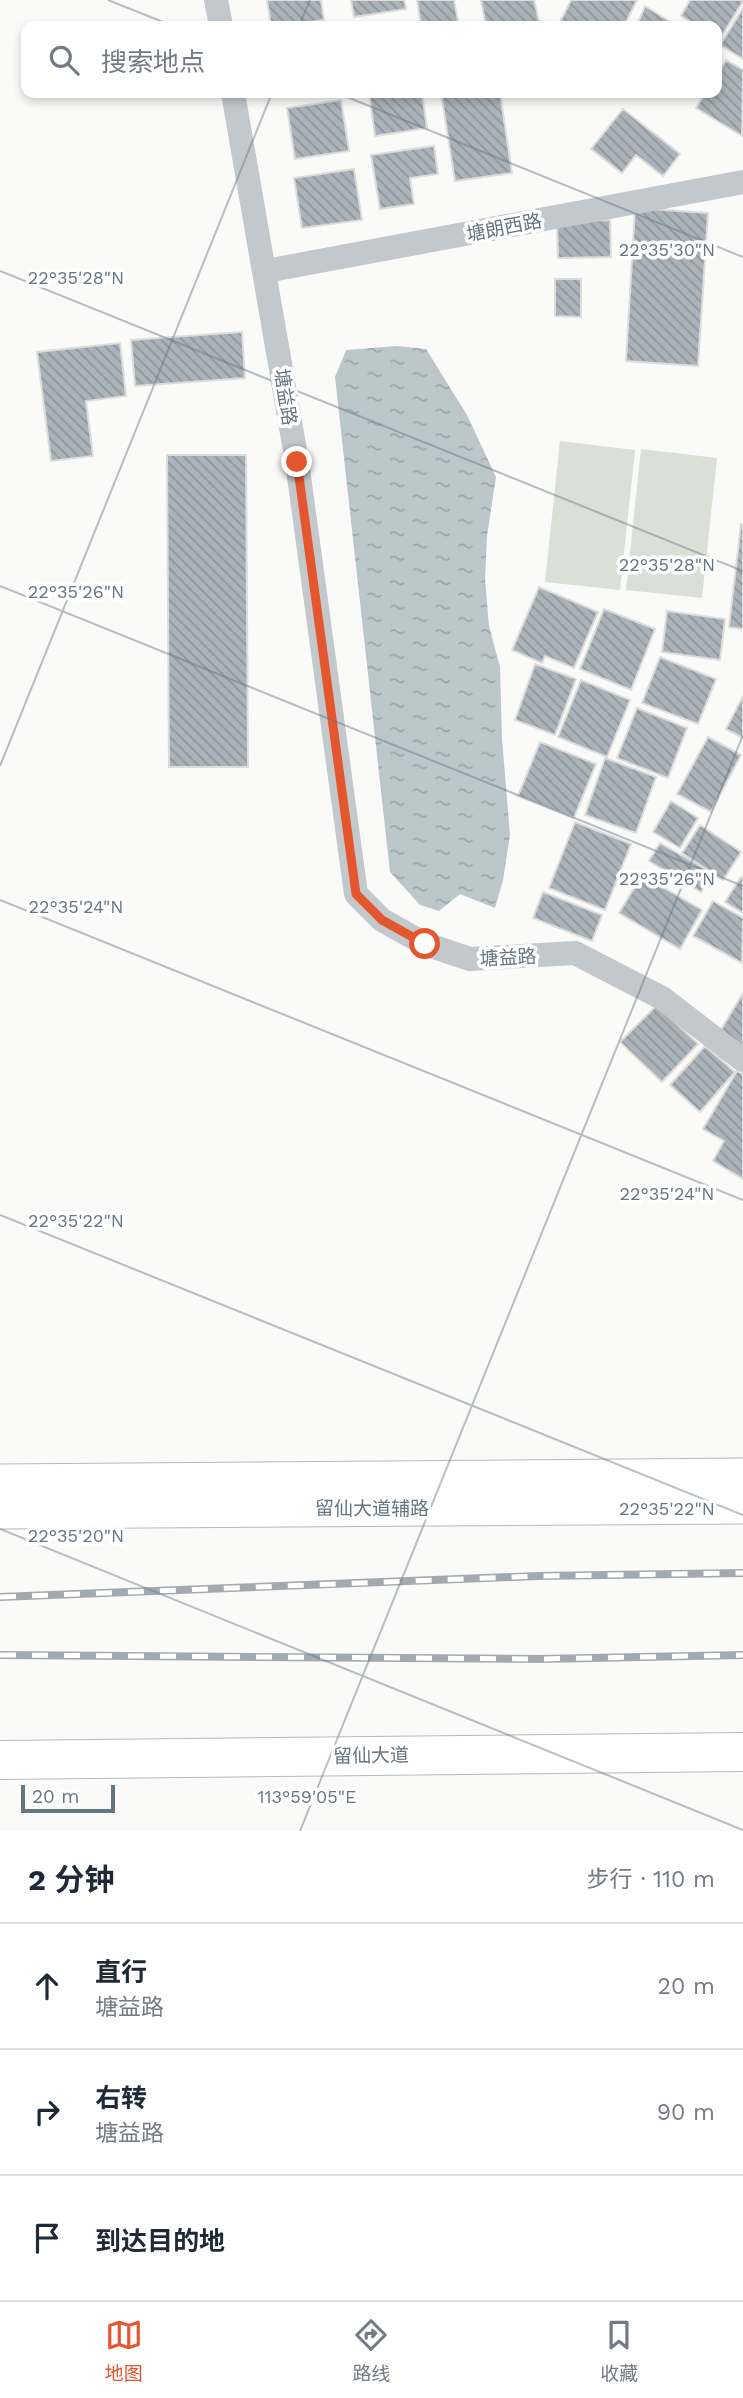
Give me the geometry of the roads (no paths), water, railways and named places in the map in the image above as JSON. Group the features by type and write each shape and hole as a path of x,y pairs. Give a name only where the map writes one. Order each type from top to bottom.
{"main road":[{"name":"留仙大道辅路","path":"0,1482 743,1476"},
{"name":"留仙大道辅路","path":"0,1511 743,1506"},
{"name":"留仙大道","path":"0,1760 743,1752"}],"street":[{"path":"216,0 220,21"},
{"name":"塘益路","path":"234,98 297,462 356,894 382,920 425,944 470,959 575,953 662,998 743,1060"},
{"name":"塘朗西路","path":"265,271 743,182"}],"water":[{"path":"397,346 426,349 467,415 496,477 487,536 485,579 489,626 500,667 502,739 510,835 503,880 495,908 460,894 439,911 420,905 390,872 335,377 346,350"}],"railway":[{"path":"0,1597 538,1576 743,1573"},
{"path":"0,1655 541,1659 743,1655"}]}
